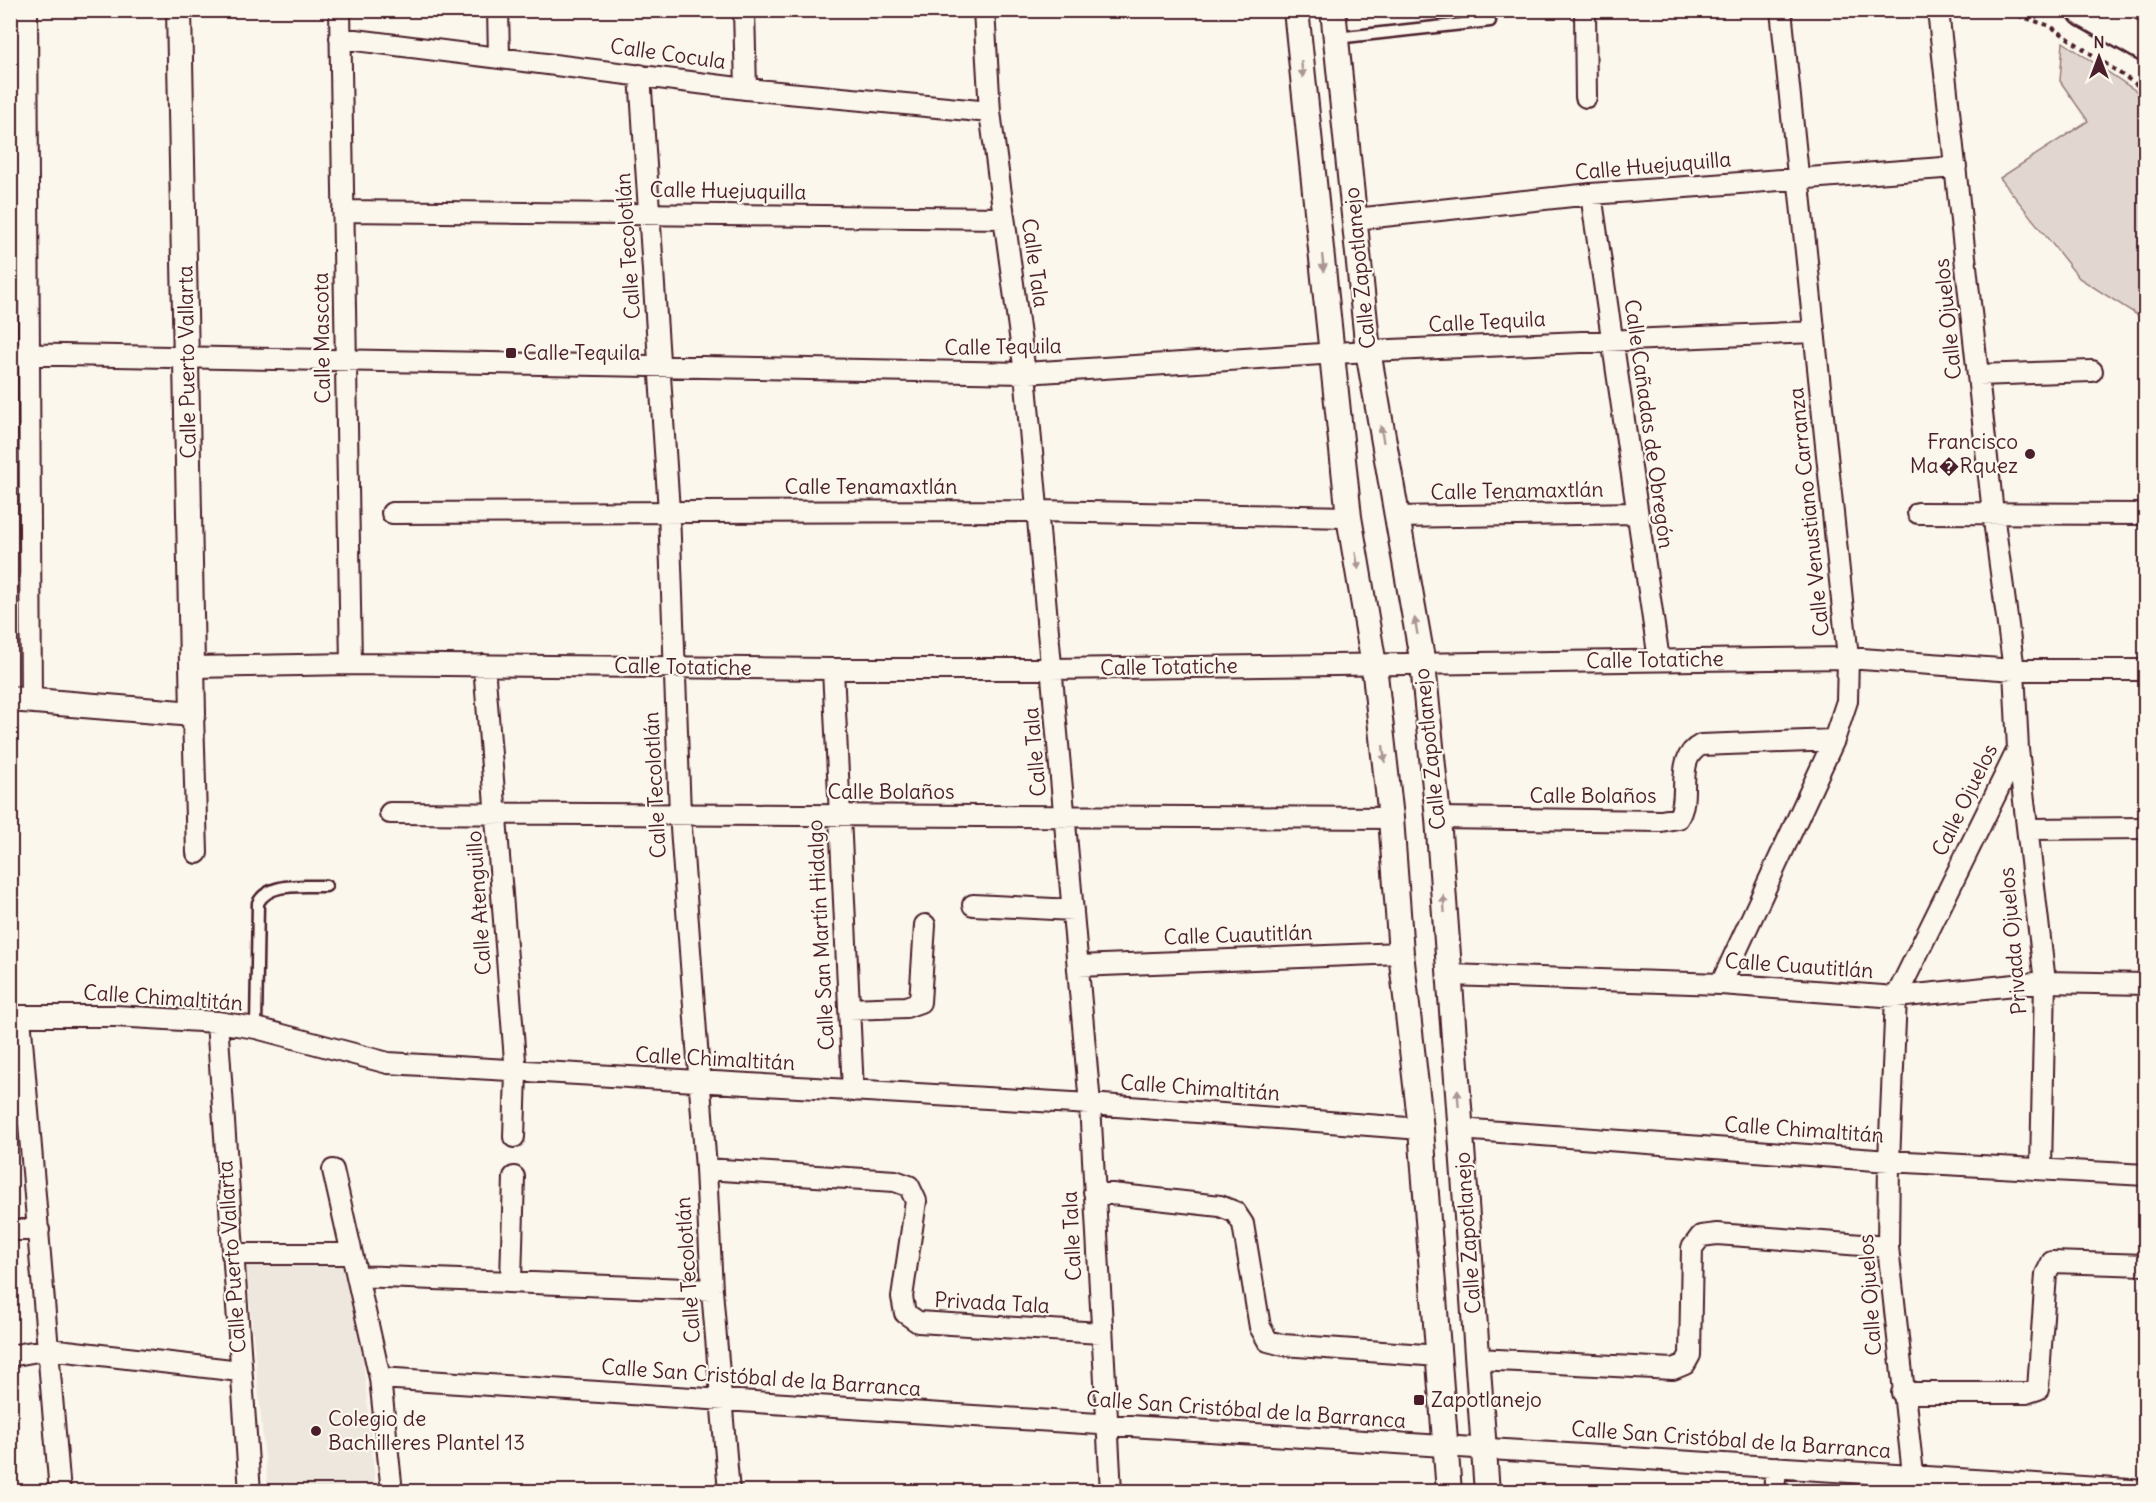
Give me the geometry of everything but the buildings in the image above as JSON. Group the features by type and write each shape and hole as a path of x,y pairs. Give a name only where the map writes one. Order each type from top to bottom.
{"highway":[{"path":"2085,10 2145,45"}],"street":[{"path":"27,10 20,354 21,700 193,714 197,854"},
{"name":"Calle Puerto Vallarta","path":"179,10 193,714"},
{"name":"Calle Mascota","path":"340,10 351,664"},
{"path":"498,10 499,56"},
{"path":"744,10 746,89"},
{"name":"Calle Tala","path":"984,10 990,112 1025,373 1090,1104 1105,1424 1111,1491"},
{"name":"Calle Zapotlanejo","path":"1296,10 1349,517 1374,665 1391,818 1401,953 1421,1129 1449,1491"},
{"name":"Calle Zapotlanejo","path":"1333,10 1368,351 1423,664 1438,818 1487,1491"},
{"path":"1584,10 1586,97"},
{"name":"Calle Venustiano Carranza","path":"1721,984 1834,740 1847,700 1848,658 1782,10"},
{"name":"Calle Ojuelos","path":"1914,1484 1902,1394 1888,1246 1896,997 2018,749 2014,670 1993,513 1938,10"},
{"name":"Calle Cocula","path":"340,38 499,56 746,89 990,112"},
{"name":"Calle Tecolotlán","path":"640,75 669,511 672,666 680,814 706,1169 712,1290 729,1491"},
{"name":"Calle Huejuquilla","path":"1355,219 1591,194 1956,167"},
{"name":"Calle Cañadas de Obregón","path":"1591,194 1659,660"},
{"name":"Calle Huejuquilla","path":"344,211 1004,218"},
{"name":"Calle Tequila","path":"20,354 660,368 1025,373 1368,351 1814,332"},
{"path":"1978,375 2092,371"},
{"name":"Calle Tenamaxtlán","path":"392,513 1037,511 1349,517"},
{"name":"Calle Tenamaxtlán","path":"1396,517 1637,513"},
{"path":"1917,513 2145,514"},
{"name":"Calle Totatiche","path":"192,667 351,664 1052,669 1848,658 2014,670 2145,670"},
{"name":"Calle Atenguillo","path":"484,665 516,1073 514,1137"},
{"name":"Calle San Martín Hidalgo","path":"833,669 838,816 853,1091"},
{"name":"Calle Bolaños","path":"1438,818 1661,821 1678,818 1684,809 1686,761 1692,750 1701,745 1834,740"},
{"name":"Privada Ojuelos","path":"2018,749 2045,982 2041,1167"},
{"name":"Calle Bolaños","path":"390,813 1391,818"},
{"path":"2028,829 2145,828"},
{"path":"973,905 1073,910"},
{"path":"849,1009 906,1007 920,1002 925,926"},
{"name":"Calle Cuautitlán","path":"1078,966 1401,953"},
{"name":"Calle Cuautitlán","path":"1449,975 1721,984 1896,997 2045,982 2145,984"},
{"path":"15,1016 39,1230 60,1491"},
{"name":"Calle Chimaltitán","path":"15,1016 115,1016 217,1022 256,1028 388,1063 516,1073 1090,1104 1421,1129"},
{"name":"Calle Puerto Vallarta","path":"217,1022 250,1491"},
{"name":"Calle Chimaltitán","path":"1460,1129 1889,1161 2041,1167 2145,1175"},
{"name":"Privada Tala","path":"706,1169 895,1181 909,1186 916,1201 902,1297 905,1313 918,1322 1101,1333"},
{"path":"333,1170 380,1378 392,1491"},
{"path":"511,1280 514,1177"},
{"path":"1094,1192 1220,1206 1235,1212 1243,1224 1260,1327 1268,1341 1283,1345 1439,1356"},
{"path":"10,1230 39,1230"},
{"path":"1477,1359 1673,1369 1685,1364 1690,1356 1692,1248 1701,1236 1717,1234 1888,1246"},
{"path":"232,1254 352,1254"},
{"path":"1902,1394 2026,1394 2038,1389 2046,1274 2052,1262 2145,1265"},
{"path":"358,1276 511,1280 712,1290"},
{"path":"10,1356 50,1348 240,1371"},
{"name":"Calle San Cristóbal de la Barranca","path":"380,1378 1446,1448 1484,1448 1776,1467 1914,1484 2145,1491"},
{"path":"1774,1491 1776,1467"}],"lane":[{"path":"1336,38 1490,21"},
{"path":"256,1028 258,903 263,893 272,889 326,886"}],"path":[{"path":"2001,10 2050,26 2145,91"}],"shaded area":[{"path":"2063,42 2145,97 2145,320 2079,278 2000,178 2088,121 2060,81"},
{"name":"Colegio de Bachilleres Plantel 13","path":"341,1259 363,1359 376,1491 268,1491 246,1262"}],"place":[{"name":"Calle Tequila","path":"511,353"},
{"name":"Francisco Ma�Rquez","path":"2030,454"},
{"name":"Zapotlanejo","path":"1419,1400"},
{"name":"Colegio de Bachilleres Plantel 13","path":"316,1431"}]}
